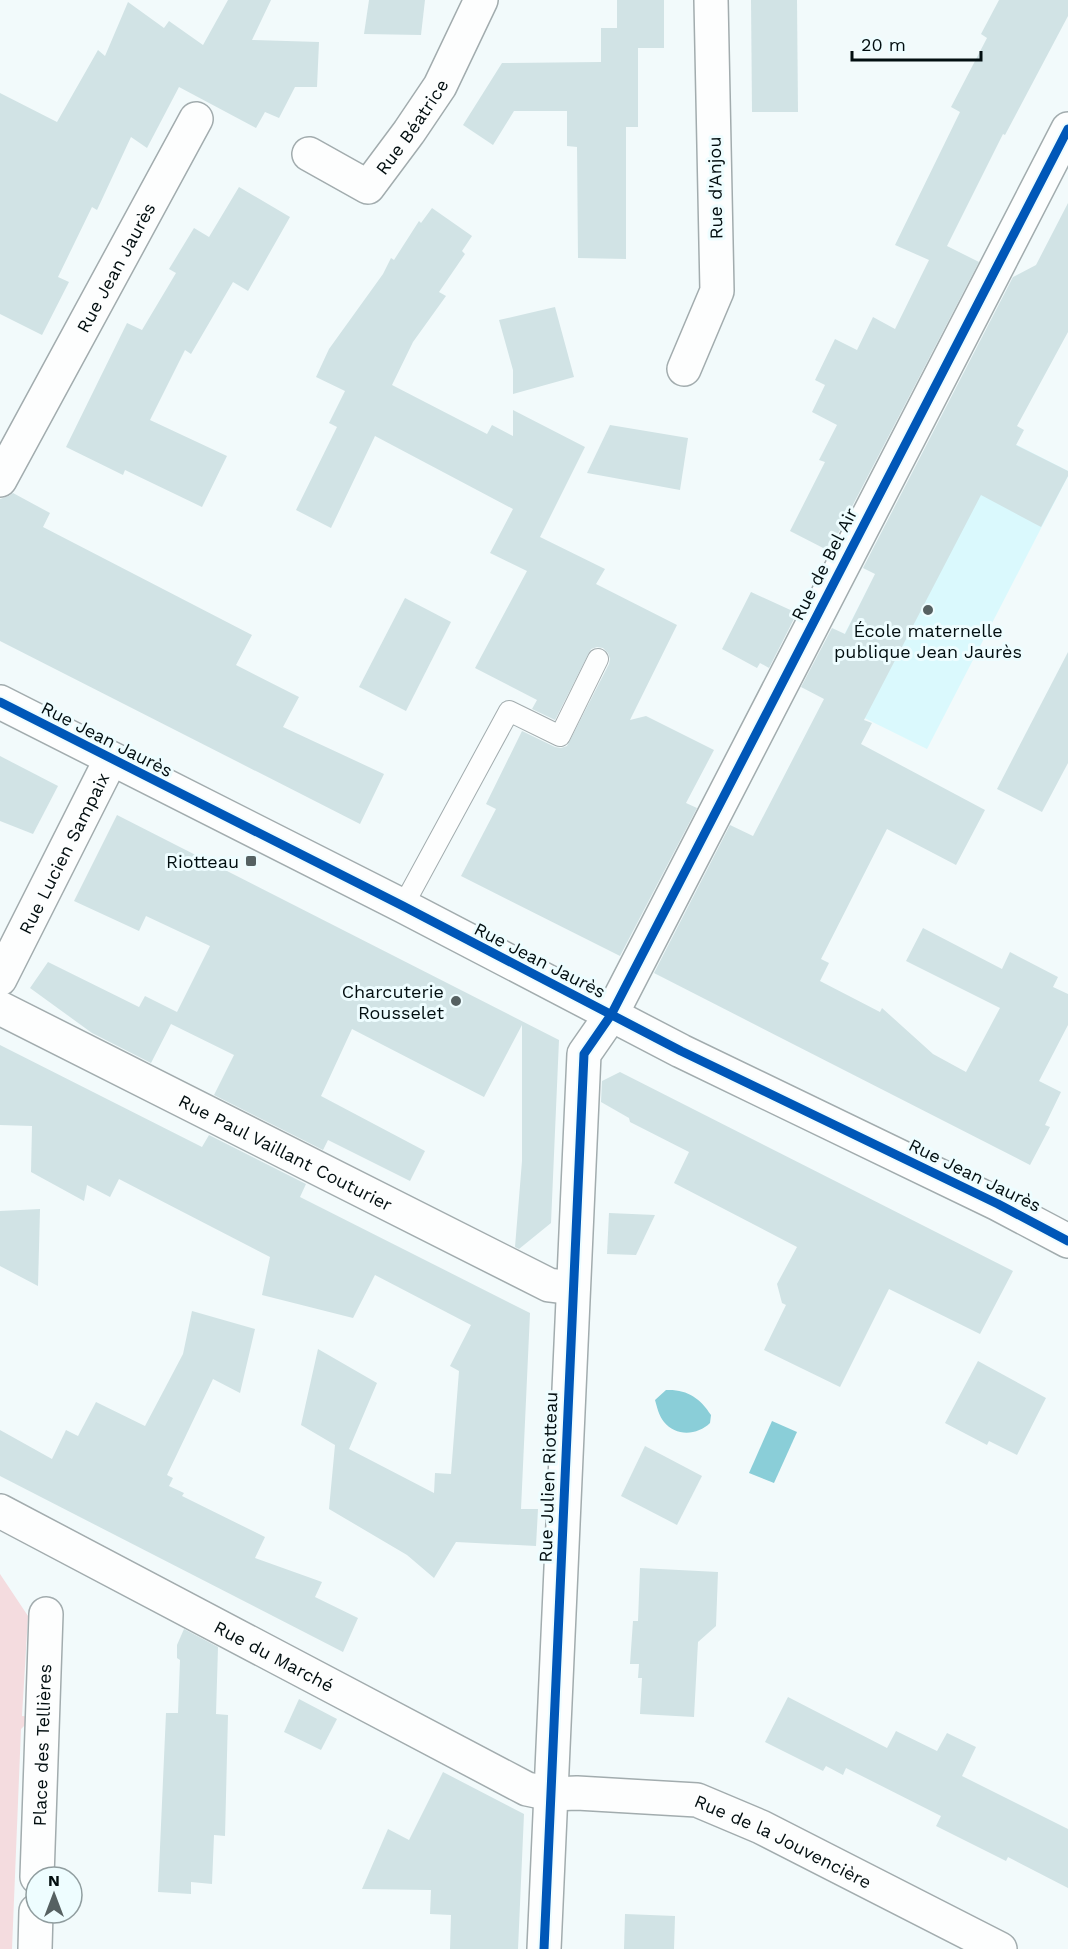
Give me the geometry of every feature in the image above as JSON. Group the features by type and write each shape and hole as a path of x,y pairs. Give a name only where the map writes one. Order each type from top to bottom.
{"street":[{"name":"Rue Béatrice","path":"309,154 368,187 440,86 481,0"},
{"name":"Rue d'Anjou","path":"684,369 717,291 711,0"},
{"name":"Rue Jean Jaurès","path":"0,480 196,119"},
{"name":"Rue de Bel Air","path":"611,1015 1068,129"},
{"name":"Rue Jean Jaurès","path":"0,702 403,906 681,1051 998,1204 1068,1241"},
{"name":"Rue Lucien Sampaix","path":"0,978 111,759"},
{"name":"Rue Paul Vaillant Couturier","path":"0,1008 549,1285 573,1288"},
{"name":"Rue Julien Riotteau","path":"544,1949 584,1054 611,1015"},
{"name":"Rue du Marché","path":"0,1511 527,1789 551,1794"},
{"name":"Place des Tellières","path":"37,1865 46,1614"},
{"name":"Rue de la Jouvencière","path":"551,1794 577,1793 697,1800 761,1827 1000,1949"},
{"path":"35,1949 36,1925"}],"lane":[{"path":"403,906 510,711 560,736 598,659"}],"shaded area":[{"name":"École maternelle publique Jean Jaurès","path":"958,415 1068,471 1068,476 927,749 814,693"},
{"path":"0,1574 28,1616 22,1716 33,1717 21,1729 12,1949 0,1949"}],"water":[{"path":"666,1390 687,1393 697,1399 711,1415 710,1423 699,1430 687,1433 669,1427 661,1417 655,1400"},
{"path":"772,1421 797,1432 774,1483 749,1473"}],"building":[{"path":"228,0 271,0 252,40 319,42 317,87 295,87 279,118 265,112 256,128 179,87 147,148 131,137 97,210 92,207 58,277 69,282 42,335 0,314 0,93 57,122 98,50 105,56 128,2 164,28 169,21 203,45"},
{"path":"369,0 425,0 421,35 364,34"},
{"path":"617,0 664,0 664,48 638,48 638,127 626,127 626,259 578,258 577,147 567,146 567,111 514,111 493,145 463,125 502,63 601,62 601,28 617,28"},
{"path":"751,0 797,0 798,112 752,112"},
{"path":"999,0 1068,0 1068,16 1005,135 1003,134 947,246 979,262 829,551 790,531 825,462 819,460 837,425 812,412 825,385 815,380 835,339 857,350 873,317 895,329 929,260 895,245 960,112 951,107 987,38 981,34"},
{"path":"239,187 290,217 248,291 233,282 191,354 185,350 150,420 227,456 202,507 125,470 123,475 66,447 127,323 142,330 176,273 169,269 194,228 209,237"},
{"path":"1068,203 1068,332 1017,426 1024,430 1016,445 1068,471 1068,476 1041,527 981,495 864,720 872,723 861,744 985,810 956,865 887,829 821,959 829,963 820,981 880,1012 882,1008 933,1054 966,1072 1000,1008 906,961 923,928 1002,969 1010,952 1058,977 1053,987 1068,994 1068,1025 1039,1081 1061,1092 1045,1125 1050,1127 1030,1165 654,973 730,825 753,836 824,699 801,687 832,628 845,634 875,574 863,568 1013,277 1036,265"},
{"path":"432,208 472,236 462,251 465,254 439,292 446,296 413,342 392,385 487,434 492,425 513,436 513,410 585,447 540,537 605,569 596,584 677,625 630,720 646,716 714,750 686,803 697,808 620,956 461,876 496,809 486,804 522,731 555,747 567,746 610,659 603,648 591,649 555,720 532,709 537,700 475,668 527,571 490,553 513,509 375,436 331,528 296,510 337,427 329,423 345,391 316,377 329,349 383,274 391,258 394,260 419,221 421,223"},
{"path":"555,307 574,377 513,394 513,370 499,320"},
{"path":"610,425 688,438 680,490 587,473"},
{"path":"13,493 50,513 43,527 252,635 236,665 299,697 283,727 384,774 360,824 0,641 0,499"},
{"path":"751,592 797,613 769,668 760,663 757,668 722,649"},
{"path":"405,598 451,622 406,711 359,687"},
{"path":"1068,652 1068,763 1042,812 997,789"},
{"path":"0,756 58,786 33,834 0,821"},
{"path":"117,815 559,1040 551,1223 519,1249 515,1247 522,1161 522,1025 484,1097 352,1029 321,1096 425,1151 410,1181 328,1140 323,1150 214,1095 234,1055 171,1024 151,1063 92,1033 30,988 48,962 139,1007 145,996 177,1012 210,946 146,916 139,931 74,901"},
{"path":"0,1045 202,1147 209,1135 306,1184 300,1197 530,1313 521,1509 538,1509 536,1546 456,1542 434,1578 407,1555 329,1509 335,1445 301,1425 318,1349 377,1383 349,1449 434,1493 435,1473 451,1474 459,1371 450,1366 471,1325 375,1275 353,1318 262,1295 270,1257 119,1179 110,1197 87,1185 84,1201 31,1172 32,1126 0,1125"},
{"path":"620,1072 1013,1271 980,1334 889,1289 840,1387 764,1350 786,1305 782,1303 777,1284 797,1247 674,1183 689,1152 630,1122 629,1118 601,1102 602,1081"},
{"path":"40,1209 38,1286 0,1266 0,1211"},
{"path":"609,1213 655,1215 636,1255 607,1254"},
{"path":"192,1311 255,1329 240,1393 213,1379 167,1475 173,1478 169,1486 184,1493 182,1496 265,1537 255,1558 322,1582 315,1597 358,1618 343,1652 0,1476 0,1430 52,1459 66,1430 78,1436 96,1402 145,1426 183,1354"},
{"path":"978,1361 1046,1398 1017,1455 989,1441 987,1445 945,1423"},
{"path":"645,1446 702,1476 677,1525 621,1496"},
{"path":"640,1568 718,1572 716,1626 698,1642 694,1717 640,1714 642,1678 638,1678 639,1664 630,1664 633,1621 638,1621"},
{"path":"184,1629 218,1647 216,1714 228,1715 225,1836 214,1835 212,1884 191,1882 191,1894 158,1892 166,1713 178,1713 180,1660 177,1658 177,1645"},
{"path":"788,1697 887,1748 896,1731 937,1751 947,1733 976,1747 962,1776 1068,1829 1068,1888 1008,1857 1006,1861 936,1826 941,1816 846,1768 843,1775 826,1766 823,1771 765,1742"},
{"path":"299,1699 337,1719 321,1750 284,1732"},
{"path":"443,1772 524,1814 518,1949 450,1949 451,1915 430,1914 431,1890 362,1889 388,1829 409,1840"},
{"path":"625,1914 675,1916 674,1949 624,1949"}],"cycle path":[{"path":"544,1949 584,1054 611,1015 1068,129"},
{"path":"0,702 403,906 681,1051 998,1204 1068,1241"}],"place":[{"name":"École maternelle publique Jean Jaurès","path":"928,610"},
{"name":"Riotteau","path":"251,861"},
{"name":"Charcuterie Rousselet","path":"456,1001"}]}
